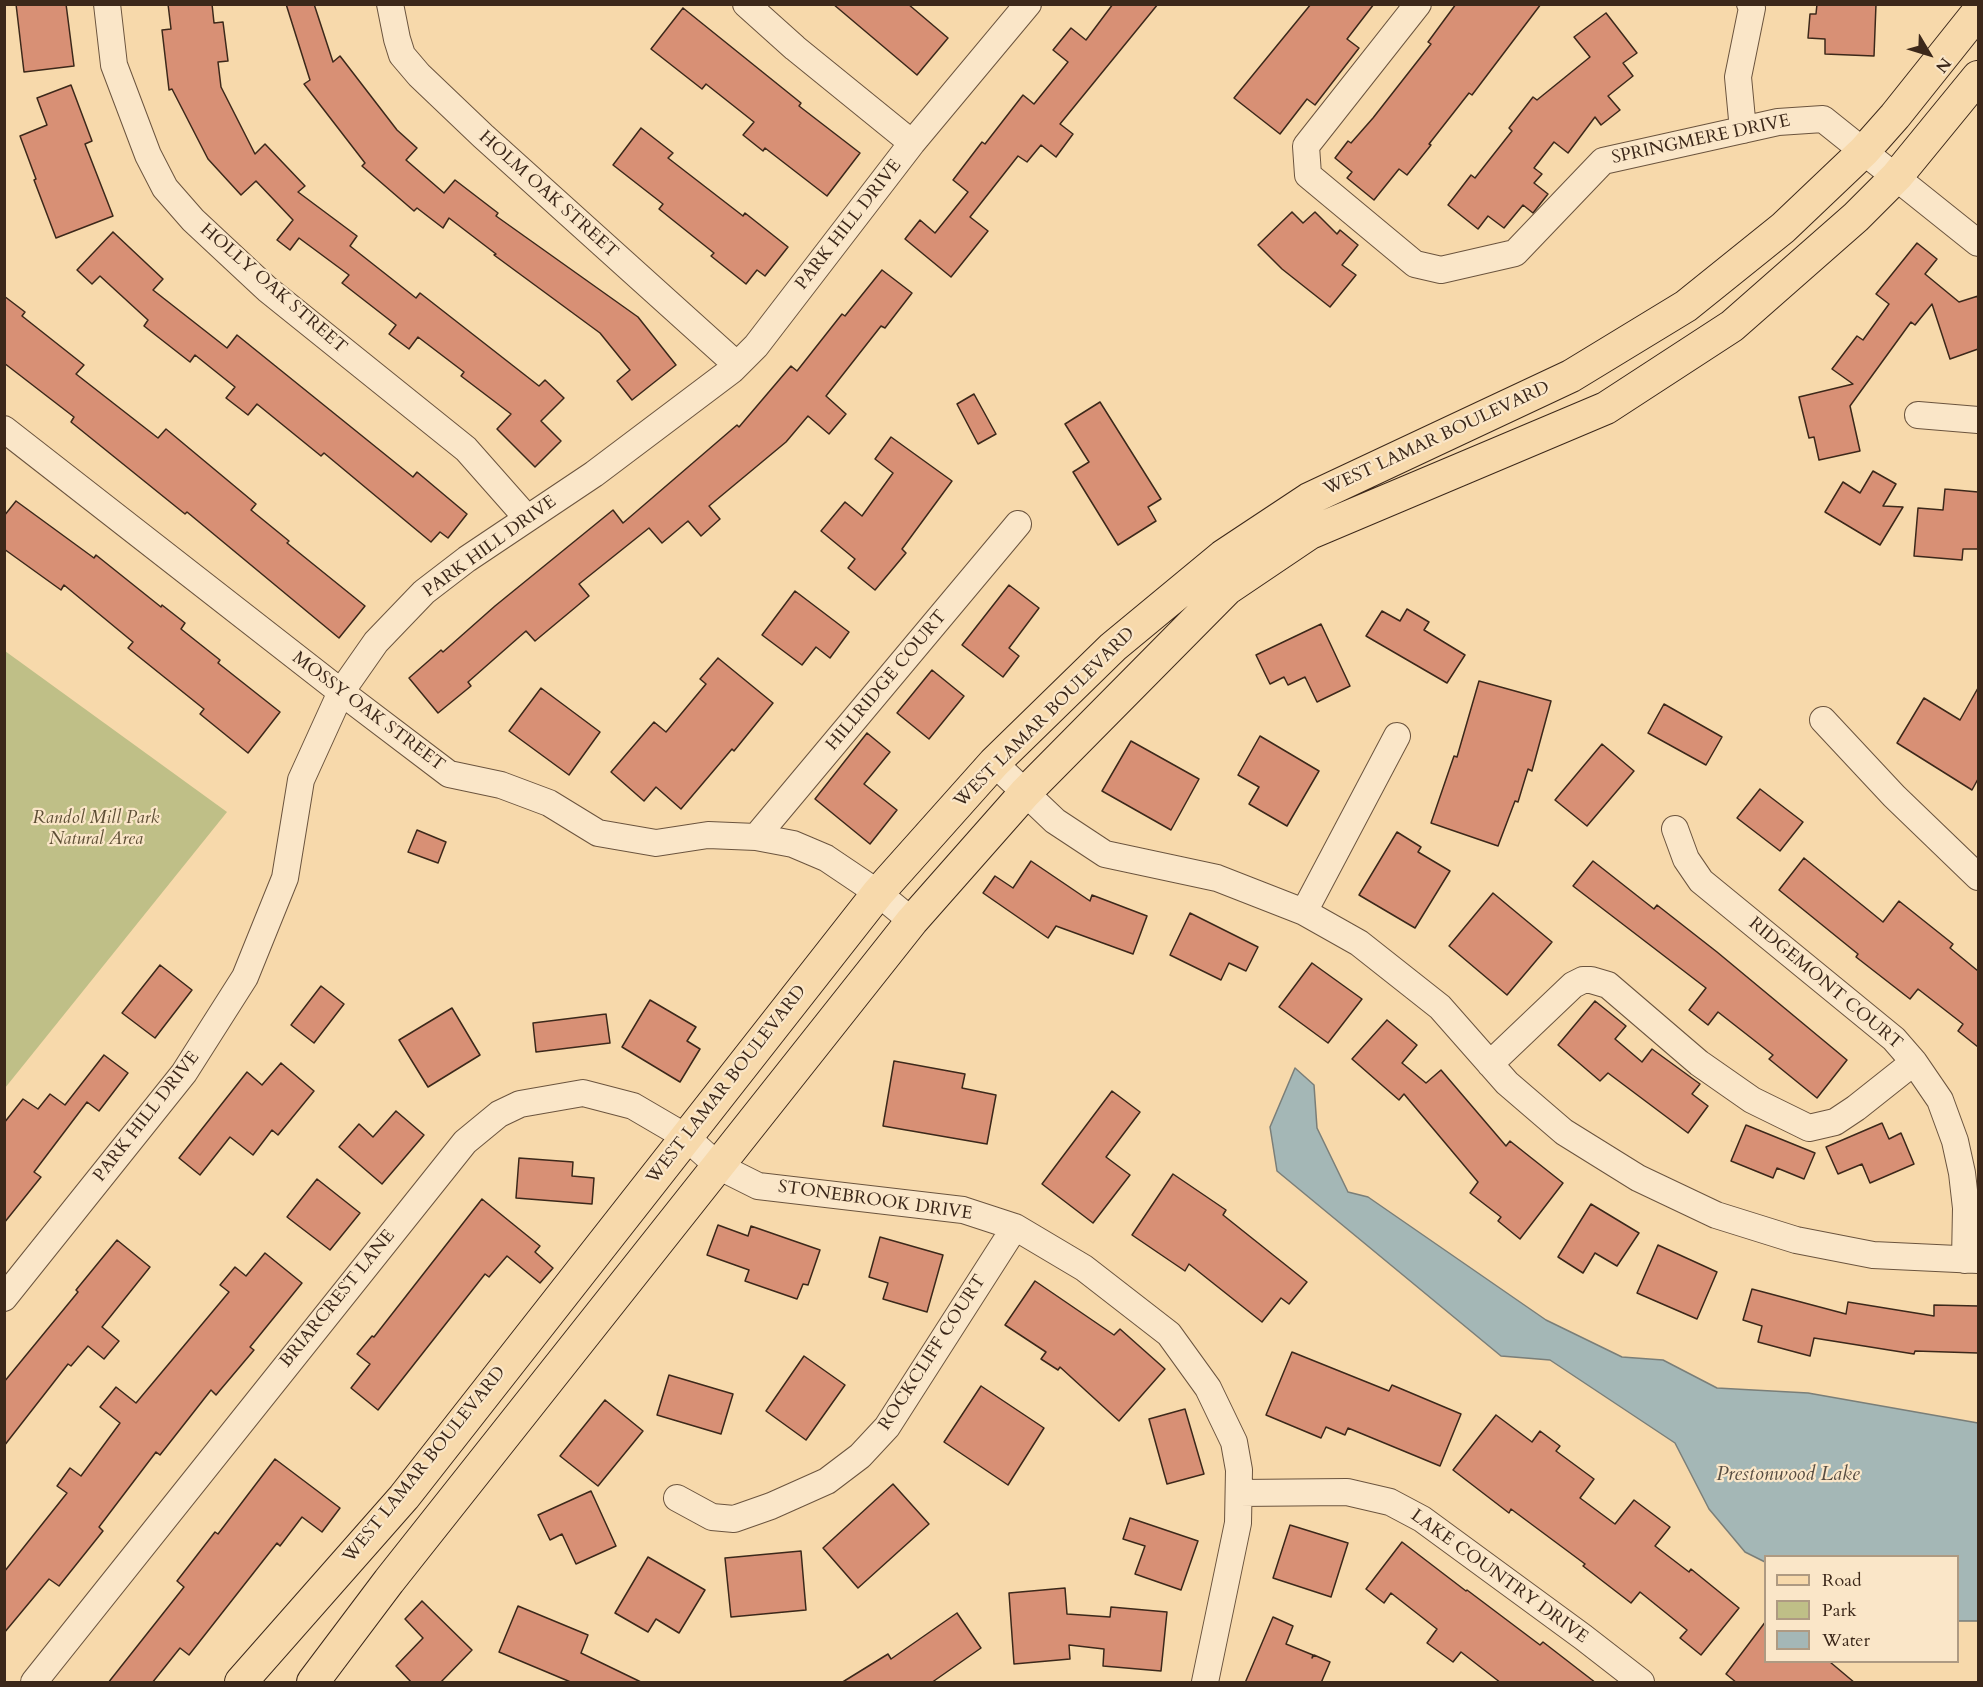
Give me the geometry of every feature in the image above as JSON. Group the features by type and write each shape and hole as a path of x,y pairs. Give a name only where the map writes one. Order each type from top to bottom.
{"main road":[{"name":"WEST LAMAR BOULEVARD","path":"241,1683 404,1497 878,893 994,763 1113,647 1223,556 1310,499 1571,376 1686,306 1783,228 1864,151 1978,12"},
{"name":"WEST LAMAR BOULEVARD","path":"314,1683 389,1581 912,921 1026,793 1227,589 1310,533 1606,408 1732,326 1856,217 1897,176 1978,77"}],"street":[{"name":"HOLLY OAK STREET","path":"107,4 114,65 148,155 165,188 193,220 267,289 466,449 527,518"},
{"name":"HOLM OAK STREET","path":"390,4 402,55 419,75 483,136 737,365"},
{"path":"746,4 795,48 912,143"},
{"name":"PARK HILL DRIVE","path":"4,1298 184,1073 245,977 285,878 301,780 341,692 376,642 424,592 467,559 594,474 737,365 756,346 912,143 1028,4"},
{"name":"SPRINGMERE DRIVE","path":"1418,4 1306,146 1308,175 1415,264 1441,270 1515,254 1603,160 1778,122 1823,118 1978,243"},
{"path":"1743,130 1738,77 1752,8 1750,4"},
{"path":"1918,415 1978,420"},
{"name":"MOSSY OAK STREET","path":"4,429 449,774 501,785 549,803 598,833 656,843 708,835 756,837 793,844 826,858 878,893 912,921"},
{"name":"HILLRIDGE COURT","path":"756,837 1018,525"},
{"path":"1823,720 1894,796 1978,877"},
{"path":"1304,912 1397,736"},
{"path":"994,763 1054,821 1105,854 1217,878 1304,912 1359,943 1440,1007 1507,1083 1564,1132 1638,1178 1716,1215 1796,1240 1873,1255 1972,1260"},
{"name":"RIDGEMONT COURT","path":"1675,829 1686,859 1701,881 1894,1039 1914,1062 1940,1100 1954,1141 1962,1173 1972,1260"},
{"path":"1490,1064 1573,985 1583,980 1608,985 1699,1063 1752,1100 1809,1128 1835,1122 1857,1108 1914,1062"},
{"name":"BRIARCREST LANE","path":"34,1683 465,1142 500,1114 520,1104 583,1093 633,1106 686,1137 718,1166"},
{"name":"STONEBROOK DRIVE","path":"718,1166 758,1186 963,1210 1015,1227 1084,1268 1169,1334 1208,1388 1233,1442 1239,1470 1238,1523 1205,1683"},
{"name":"ROCKCLIFF COURT","path":"677,1498 712,1518 734,1519 771,1506 827,1480 860,1456 887,1427 1015,1227"},
{"name":"LAKE COUNTRY DRIVE","path":"1239,1493 1347,1492 1390,1502 1422,1519 1583,1637 1641,1683"}],"green space":[{"name":"Randol Mill Park Natural Area","path":"5,651 227,812 5,1088"}],"water":[{"name":"Prestonwood Lake","path":"1295,1068 1314,1085 1317,1128 1348,1192 1368,1197 1546,1320 1622,1357 1663,1360 1717,1388 1808,1393 1978,1423 1978,1621 1959,1621 1959,1555 1764,1555 1764,1562 1745,1552 1709,1509 1675,1443 1550,1360 1501,1356 1277,1171 1270,1127"}],"building":[{"path":"16,4 66,4 74,66 24,72"},
{"path":"168,4 212,4 214,23 223,22 228,61 218,62 221,87 255,154 265,144 305,186 298,192 357,236 350,246 416,298 420,293 539,386 545,380 564,398 541,421 561,441 535,467 497,429 511,414 461,376 464,372 418,337 409,349 389,334 396,325 342,283 349,275 299,238 290,250 277,240 293,220 256,181 241,195 208,159 172,89 169,90 162,30 171,29"},
{"path":"286,4 314,4 333,62 340,56 397,130 417,148 406,160 444,193 455,180 498,213 496,216 638,317 676,365 632,400 617,381 630,370 600,333 494,255 496,254 449,218 443,228 417,208 414,211 362,166 365,163 304,84 310,80"},
{"path":"833,4 908,4 948,38 917,75"},
{"path":"1113,4 1158,4 1060,124 1073,134 1056,157 1041,145 1027,162 1018,156 970,217 988,231 951,277 905,239 920,220 935,233 968,192 953,180 982,142 985,144 1023,95 1034,104 1068,62 1053,50 1071,28 1086,40"},
{"path":"1311,4 1374,4 1347,39 1359,48 1315,105 1307,99 1280,134 1234,98"},
{"path":"1456,4 1541,4 1472,95 1469,93 1407,175 1399,169 1374,200 1347,178 1352,172 1335,158 1348,141 1351,143 1373,118 1431,44 1428,42"},
{"path":"1817,4 1876,4 1874,56 1825,54 1825,39 1808,38 1810,14 1816,14"},
{"path":"683,8 801,103 799,106 860,153 827,196 765,148 763,151 743,135 754,122 706,84 702,89 651,49"},
{"path":"1606,13 1637,53 1623,63 1633,76 1608,96 1620,110 1601,125 1595,117 1568,153 1554,142 1534,168 1542,174 1534,183 1548,194 1533,213 1523,205 1504,228 1488,216 1478,229 1448,205 1471,175 1475,178 1512,131 1509,128 1533,97 1537,100 1590,57 1574,37"},
{"path":"71,85 92,141 85,144 113,216 56,238 20,136 47,125 37,98"},
{"path":"641,128 673,153 668,158 743,216 745,213 788,247 765,276 757,270 746,284 711,256 714,253 659,209 663,204 613,165"},
{"path":"1292,212 1303,223 1315,212 1337,234 1340,230 1358,245 1342,265 1356,275 1330,307 1282,269 1258,245"},
{"path":"113,232 163,279 153,290 227,348 237,335 413,477 417,472 467,514 448,538 440,532 431,542 324,453 321,456 257,404 248,415 226,398 235,387 195,355 190,362 144,326 148,320 100,276 92,284 77,270"},
{"path":"1917,243 1937,259 1925,274 1959,302 1978,296 1978,349 1950,359 1932,304 1915,325 1911,322 1850,406 1860,451 1819,460 1814,437 1809,438 1799,397 1853,384 1832,369 1857,336 1863,340 1889,304 1876,294"},
{"path":"882,270 912,293 885,328 881,326 826,396 846,414 829,434 808,416 786,442 709,506 720,519 701,536 688,521 662,543 649,528 579,584 589,596 535,641 526,631 468,682 471,686 438,713 409,678 613,510 623,523 737,425 739,427 791,366 797,371 842,314 845,316"},
{"path":"4,296 25,312 22,316 84,365 76,374 158,438 166,429 256,504 251,510 289,541 287,543 365,606 339,638 187,512 185,514 71,422 74,417 4,363"},
{"path":"974,394 996,434 978,444 957,404"},
{"path":"1100,402 1161,499 1148,507 1156,521 1118,545 1073,472 1089,462 1065,424"},
{"path":"891,437 952,481 902,549 906,553 875,590 848,568 855,559 821,531 845,502 862,516 893,473 875,459"},
{"path":"1873,471 1896,484 1883,506 1903,507 1880,545 1825,512 1843,482 1860,493"},
{"path":"1945,489 1978,492 1978,549 1963,549 1962,560 1914,556 1918,508 1943,510"},
{"path":"16,501 94,558 96,555 161,607 162,605 185,623 181,629 220,660 218,663 280,712 248,753 200,714 204,709 128,648 133,642 64,585 61,590 4,549 4,516"},
{"path":"1009,585 1039,608 1009,648 1019,656 1003,677 962,645"},
{"path":"795,591 849,632 830,658 816,647 802,665 762,635"},
{"path":"1407,609 1429,622 1424,630 1465,655 1447,683 1366,636 1382,611 1400,621"},
{"path":"1321,624 1350,686 1317,702 1305,677 1288,685 1284,677 1270,684 1256,655"},
{"path":"718,658 773,703 734,751 732,749 681,809 656,787 644,801 611,772 654,722 666,732 706,684 700,679"},
{"path":"932,670 964,696 929,739 897,713"},
{"path":"1479,681 1551,701 1532,771 1528,769 1518,802 1515,801 1498,846 1431,823 1454,756 1457,757"},
{"path":"541,688 600,732 569,775 509,731"},
{"path":"1978,688 1978,779 1972,790 1897,743 1924,698 1960,720"},
{"path":"1664,704 1722,737 1706,765 1648,733"},
{"path":"867,733 890,752 864,784 897,810 870,844 815,799"},
{"path":"1260,736 1319,771 1287,826 1249,804 1259,787 1238,775"},
{"path":"1131,741 1199,779 1171,830 1102,791"},
{"path":"1602,744 1634,771 1587,826 1555,800"},
{"path":"1760,789 1803,822 1780,851 1737,818"},
{"path":"417,830 446,842 438,863 408,852"},
{"path":"1397,832 1421,847 1418,852 1450,871 1415,928 1359,895"},
{"path":"1804,858 1883,922 1899,901 1953,944 1950,948 1978,971 1978,1047 1958,1031 1963,1024 1918,989 1910,999 1856,957 1858,954 1779,890"},
{"path":"1031,861 1090,901 1092,895 1147,916 1133,954 1056,926 1048,938 983,893 995,876 1013,888"},
{"path":"1593,861 1654,909 1657,905 1717,952 1847,1060 1817,1098 1769,1059 1773,1055 1718,1012 1708,1025 1689,1010 1706,988 1573,886"},
{"path":"1493,893 1552,942 1507,995 1449,946"},
{"path":"1190,913 1258,947 1246,971 1229,963 1221,980 1170,955"},
{"path":"1312,963 1362,999 1328,1043 1279,1007"},
{"path":"160,965 192,990 155,1038 122,1013"},
{"path":"321,986 344,1004 314,1043 291,1025"},
{"path":"650,1000 696,1027 687,1041 700,1049 680,1082 622,1047"},
{"path":"1595,1001 1626,1026 1615,1039 1642,1062 1652,1049 1700,1084 1692,1094 1708,1106 1688,1133 1608,1073 1600,1081 1558,1045"},
{"path":"452,1008 480,1055 428,1087 399,1040"},
{"path":"606,1014 610,1043 536,1052 533,1023"},
{"path":"1387,1020 1417,1045 1402,1063 1426,1083 1441,1070 1506,1146 1510,1141 1563,1183 1520,1239 1498,1221 1501,1217 1470,1193 1478,1182 1404,1094 1399,1100 1352,1059"},
{"path":"104,1055 128,1073 99,1111 87,1102 34,1172 41,1177 4,1223 4,1123 23,1099 38,1109 50,1094 65,1105"},
{"path":"894,1061 965,1074 962,1088 996,1095 987,1144 883,1126"},
{"path":"281,1063 314,1091 278,1135 272,1130 253,1155 230,1137 200,1175 179,1158 247,1072 262,1085"},
{"path":"1112,1091 1140,1112 1106,1157 1130,1175 1093,1223 1042,1184"},
{"path":"396,1111 424,1135 382,1184 339,1147 359,1124 373,1137"},
{"path":"1882,1123 1889,1139 1901,1133 1914,1164 1870,1183 1862,1164 1838,1174 1826,1147"},
{"path":"1746,1125 1815,1153 1804,1179 1777,1168 1773,1178 1731,1161"},
{"path":"519,1158 573,1162 572,1176 594,1178 592,1204 516,1198"},
{"path":"1173,1174 1226,1210 1223,1215 1307,1282 1289,1304 1281,1298 1262,1322 1189,1264 1185,1271 1132,1235"},
{"path":"317,1179 360,1213 330,1250 287,1217"},
{"path":"482,1199 540,1246 535,1252 553,1268 540,1283 507,1256 489,1277 485,1274 378,1410 351,1388 370,1364 357,1354 372,1336 374,1337"},
{"path":"1591,1204 1639,1233 1617,1266 1595,1253 1583,1273 1558,1257"},
{"path":"718,1225 748,1236 751,1226 820,1250 808,1285 803,1284 797,1299 745,1281 749,1270 707,1255"},
{"path":"880,1237 943,1255 927,1312 883,1299 888,1283 869,1277"},
{"path":"117,1240 150,1267 102,1327 119,1341 104,1359 88,1346 71,1366 68,1364 4,1446 4,1382 78,1292 76,1290"},
{"path":"1658,1245 1717,1272 1697,1319 1637,1293"},
{"path":"265,1253 302,1283 250,1347 254,1350 216,1395 211,1390 160,1455 156,1452 99,1527 103,1531 59,1586 49,1579 4,1633 4,1572 67,1493 57,1486 70,1468 81,1476 120,1423 100,1407 116,1387 136,1403 229,1292 220,1285 235,1267 246,1276"},
{"path":"1035,1281 1114,1335 1120,1329 1165,1369 1119,1421 1060,1367 1058,1370 1041,1359 1046,1352 1005,1325"},
{"path":"1752,1289 1846,1314 1848,1302 1934,1316 1934,1305 1978,1306 1978,1353 1915,1351 1914,1354 1814,1338 1810,1356 1758,1342 1762,1326 1743,1320"},
{"path":"1292,1352 1389,1391 1392,1385 1461,1414 1440,1466 1348,1428 1345,1435 1326,1427 1321,1438 1266,1415"},
{"path":"804,1356 845,1385 806,1440 766,1411"},
{"path":"669,1375 733,1394 721,1434 657,1415"},
{"path":"981,1386 1044,1428 1008,1485 944,1442"},
{"path":"605,1400 643,1431 598,1486 560,1456"},
{"path":"1185,1409 1204,1474 1167,1484 1149,1419"},
{"path":"1496,1415 1532,1442 1540,1431 1560,1446 1556,1451 1594,1479 1580,1498 1615,1524 1634,1500 1670,1527 1655,1546 1689,1572 1691,1569 1739,1608 1701,1655 1680,1638 1687,1630 1640,1592 1631,1603 1583,1566 1585,1564 1511,1509 1509,1513 1453,1470"},
{"path":"275,1459 340,1508 322,1532 302,1517 280,1546 277,1543 189,1655 180,1648 152,1683 108,1683 184,1587 177,1581 215,1532 218,1534"},
{"path":"893,1484 929,1524 858,1588 823,1548"},
{"path":"591,1491 616,1546 576,1564 562,1534 550,1540 538,1515"},
{"path":"1130,1518 1198,1541 1181,1590 1135,1574 1145,1546 1123,1539"},
{"path":"1290,1525 1348,1543 1331,1597 1273,1578"},
{"path":"1402,1542 1540,1645 1543,1642 1596,1683 1501,1683 1461,1652 1453,1662 1427,1643 1437,1629 1391,1593 1384,1603 1366,1589"},
{"path":"801,1551 806,1610 731,1617 725,1558"},
{"path":"648,1557 705,1590 679,1633 656,1619 648,1632 615,1613"},
{"path":"1065,1588 1067,1614 1110,1617 1111,1607 1167,1612 1161,1671 1103,1666 1104,1649 1069,1645 1070,1659 1014,1664 1009,1593"},
{"path":"422,1601 472,1650 440,1683 412,1683 396,1666 423,1638 405,1619"},
{"path":"518,1606 588,1635 581,1653 643,1683 573,1683 499,1652"},
{"path":"957,1613 981,1648 931,1683 841,1683 888,1654 891,1659"},
{"path":"1273,1617 1293,1626 1286,1644 1313,1655 1312,1658 1314,1655 1330,1662 1321,1683 1245,1683"},
{"path":"1764,1624 1764,1663 1831,1663 1855,1683 1737,1683 1726,1674"}]}
